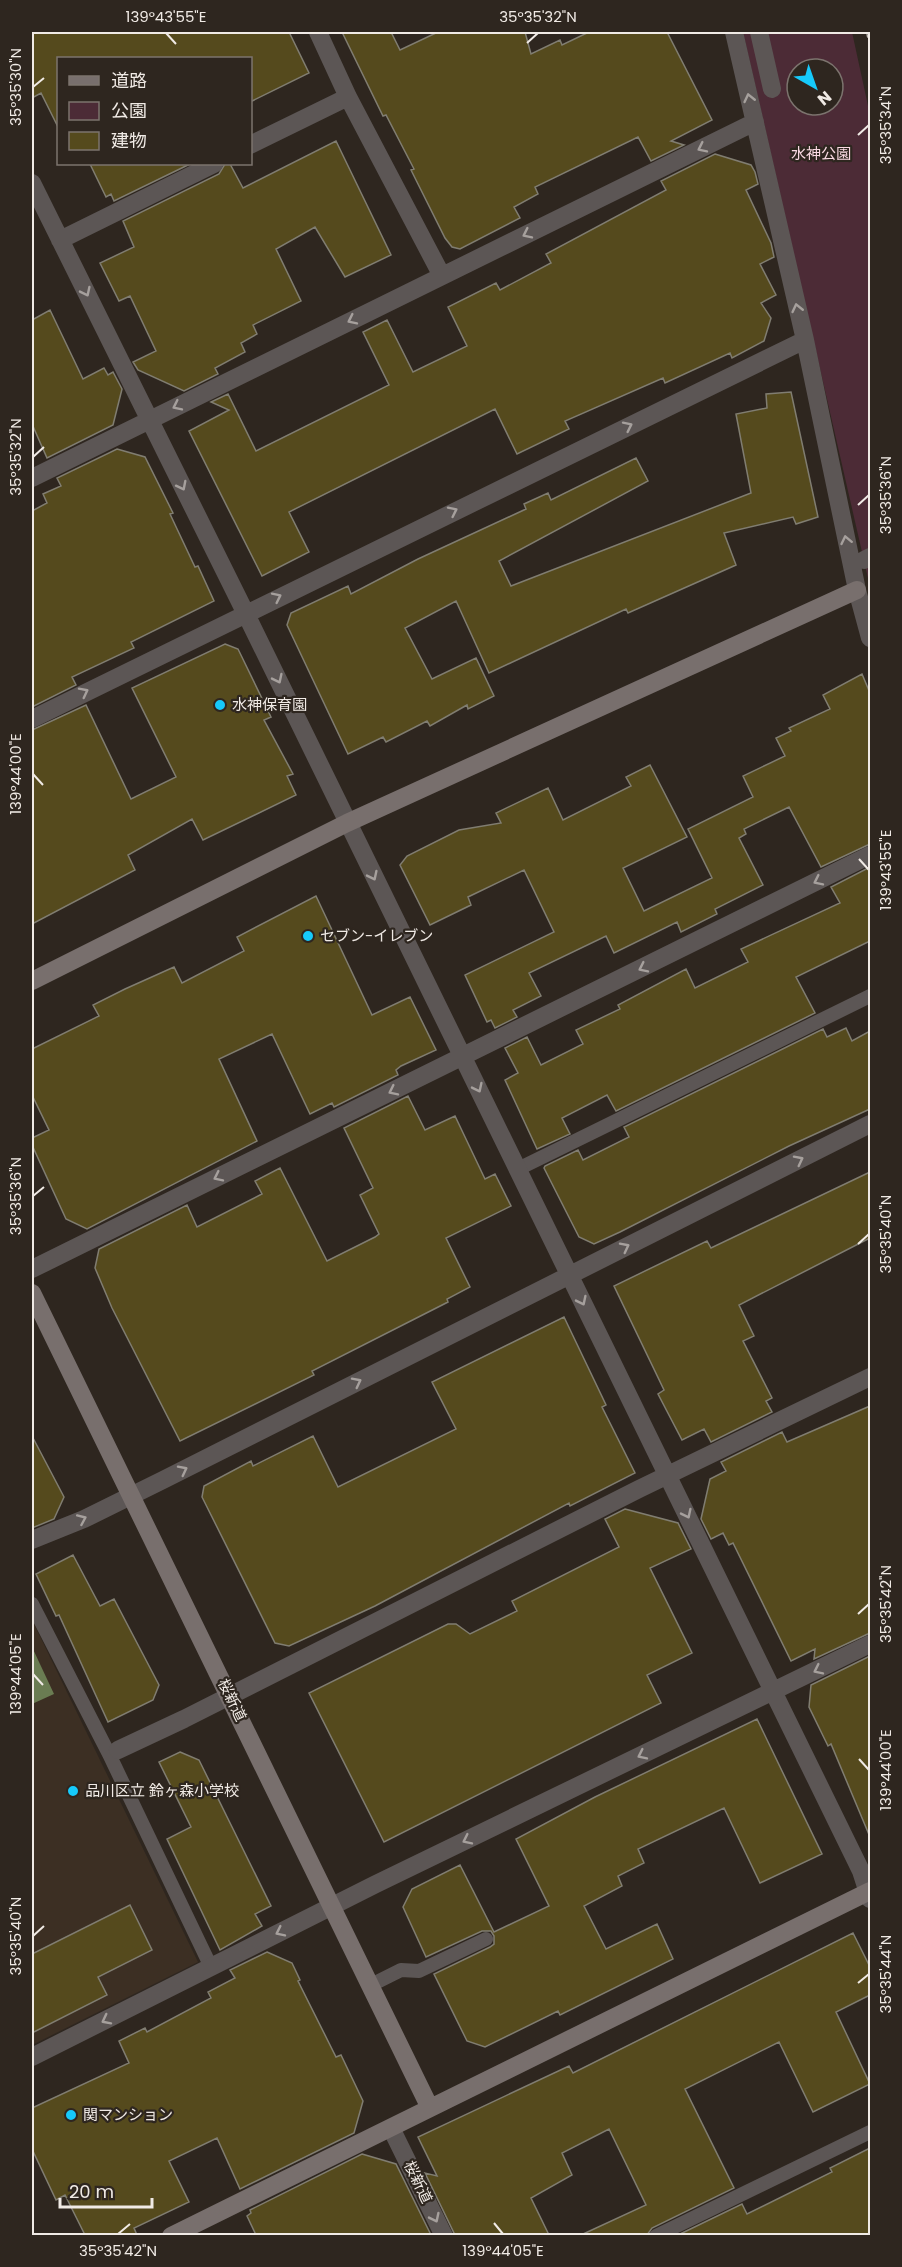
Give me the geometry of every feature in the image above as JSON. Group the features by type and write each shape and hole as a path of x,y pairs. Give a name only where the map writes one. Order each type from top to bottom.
{"street":[{"path":"318,32 348,98 442,276"},
{"path":"734,32 805,340 857,590 870,638"},
{"path":"759,32 772,89"},
{"path":"252,145 348,98"},
{"path":"32,478 754,122"},
{"path":"60,240 212,165"},
{"path":"32,183 37,209 60,240 245,612 861,1871 869,1894 171,2235"},
{"path":"32,719 245,612 805,340"},
{"path":"32,981 347,823 857,590"},
{"path":"32,1269 870,855"},
{"path":"32,1540 84,1519 870,1124"},
{"name":"桜新道","path":"32,1293 430,2108"},
{"path":"114,1752 870,1377"},
{"path":"32,2057 211,1966 870,1644"},
{"name":"桜新道","path":"392,2128 444,2235"}],"lane":[{"path":"518,1169 870,996"},
{"path":"32,1604 114,1752 211,1966"},
{"path":"371,1985 401,1970 419,1971 486,1939"},
{"path":"656,2235 870,2132"}],"shaded area":[{"name":"品川区立 鈴ヶ森小学校","path":"32,1620 198,1962 32,2045"},
{"path":"32,1647 54,1694 32,1704"}],"green space":[{"name":"水神公園","path":"743,32 852,32 870,115 870,587"}],"building":[{"path":"32,32 289,32 309,73 252,101 252,57 57,57 57,125 41,93 32,98"},
{"path":"342,32 391,32 400,50 438,32 525,32 531,54 560,40 562,45 589,32 667,32 712,120 671,141 684,145 651,161 638,137 535,187 538,194 514,207 520,218 460,249 452,247 445,238 411,170 414,169 386,115 383,116"},
{"path":"336,141 391,255 345,277 315,227 276,249 301,301 253,325 257,334 241,343 245,352 215,368 218,374 184,391 138,370 133,362 156,351 130,296 119,301 100,263 134,247 123,221 219,174 224,165 231,165 243,188"},
{"path":"715,154 751,165 755,172 758,184 746,190 771,243 774,257 760,264 776,295 761,303 771,318 764,341 732,358 730,353 665,383 663,378 565,421 569,429 517,454 495,409 289,512 309,552 262,576 189,431 229,410 211,402 228,394 256,451 389,385 363,332 387,320 413,372 467,346 448,307 496,283 500,290 551,263 546,254 666,190 661,181"},
{"path":"90,165 188,165 114,201 111,194 106,197"},
{"path":"50,310 83,379 104,368 108,375 113,372 122,389 113,425 47,458 32,424 32,320"},
{"path":"791,392 818,517 796,524 793,517 724,533 736,565 628,613 626,609 489,673 456,601 405,628 432,679 476,658 494,696 468,709 467,705 430,726 427,721 386,742 383,737 348,754 287,625 291,613 348,586 351,594 418,559 526,509 524,504 548,493 551,500 636,458 648,481 499,561 511,586 751,493 736,414 767,408 766,394"},
{"path":"117,449 145,457 173,513 170,514 195,567 198,566 214,601 131,642 134,648 72,677 76,685 32,707 32,511 47,503 43,494 61,486 57,478"},
{"path":"225,644 238,649 271,717 264,720 293,774 287,776 296,795 203,840 192,819 128,855 135,870 32,924 32,730 86,705 131,799 176,777 132,688"},
{"path":"862,674 870,693 870,844 821,867 789,807 744,829 746,834 739,838 763,885 715,909 717,914 681,932 677,922 614,953 606,936 529,973 541,996 513,1010 517,1017 495,1028 491,1020 487,1022 465,975 554,932 524,870 468,897 471,905 430,925 400,865 407,856 459,830 501,823 496,813 548,788 563,820 631,786 626,777 650,765 687,837 623,868 644,911 712,878 688,829 753,797 743,776 785,756 776,738 791,731 789,728 830,709 823,695"},
{"path":"870,867 870,941 796,977 815,1013 616,1111 607,1095 562,1118 570,1134 537,1149 505,1080 518,1073 505,1048 527,1037 541,1065 583,1044 576,1030 620,1009 618,1005 686,969 695,988 748,962 741,949 840,903 831,887"},
{"path":"316,896 372,1015 410,997 436,1050 401,1066 396,1070 398,1075 334,1107 332,1103 310,1114 272,1034 219,1059 257,1141 87,1229 66,1219 32,1145 32,1138 49,1130 32,1095 32,1049 99,1016 93,1005 125,989 174,967 182,983 244,951 237,937"},
{"path":"846,1028 852,1041 870,1031 870,1109 789,1146 594,1244 579,1237 545,1166 578,1150 583,1160 629,1137 624,1127 823,1029 827,1037"},
{"path":"408,1096 425,1130 455,1116 485,1179 495,1174 511,1206 446,1238 470,1287 447,1299 448,1302 312,1371 314,1375 180,1441 112,1308 95,1268 99,1249 187,1205 197,1227 262,1194 255,1181 280,1168 327,1261 379,1234 360,1195 373,1188 344,1128"},
{"path":"870,1172 870,1238 739,1305 754,1336 743,1341 772,1398 766,1401 772,1412 711,1442 704,1429 682,1440 658,1394 664,1390 614,1286 707,1241 711,1248"},
{"path":"564,1317 606,1405 602,1407 635,1473 570,1506 569,1503 375,1606 289,1646 275,1643 202,1497 204,1486 251,1461 253,1466 313,1436 338,1487 456,1429 432,1382"},
{"path":"870,1406 870,1633 814,1659 815,1649 791,1661 733,1543 729,1545 723,1533 711,1539 701,1519 710,1479 726,1471 721,1462 782,1432 787,1442"},
{"path":"32,1436 64,1497 54,1519 32,1528"},
{"path":"625,1509 678,1523 691,1549 650,1568 692,1653 647,1675 661,1703 384,1842 309,1693 448,1624 456,1624 470,1634 517,1611 512,1601 619,1547 605,1519"},
{"path":"73,1555 100,1606 114,1599 159,1685 153,1700 108,1722 59,1615 56,1616 36,1574"},
{"path":"870,1656 870,1837 831,1744 828,1746 809,1707 811,1685"},
{"path":"757,1719 822,1854 760,1883 724,1808 638,1849 644,1863 618,1876 622,1886 584,1906 606,1949 657,1924 673,1959 560,2015 558,2011 485,2047 467,2041 434,1974 490,1947 494,1944 494,1936 491,1931 482,1931 426,1957 403,1907 412,1889 460,1865 494,1932 549,1906 516,1839 595,1797"},
{"path":"180,1752 199,1760 271,1906 255,1914 262,1926 220,1950 167,1839 191,1827 159,1762"},
{"path":"130,1905 152,1950 98,1977 107,1995 32,2033 32,1954"},
{"path":"853,1933 870,1967 870,1995 836,2012 870,2084 813,2112 779,2042 685,2089 734,2188 652,2228 647,2235 581,2235 646,2205 609,2129 562,2153 572,2175 531,2198 549,2235 455,2235 425,2173 437,2176 418,2137 569,2066 573,2073"},
{"path":"267,1952 292,1963 300,1980 298,1981 336,2057 341,2055 363,2101 354,2133 240,2189 217,2138 169,2161 189,2202 134,2228 137,2235 85,2235 65,2195 56,2200 32,2149 32,2108 129,2063 119,2041 145,2028 147,2032 211,1998 208,1992 235,1978 230,1970"},
{"path":"870,2148 870,2235 678,2235 742,2204 747,2214 832,2172 830,2168"},
{"path":"362,2154 396,2164 431,2235 256,2235 247,2216 251,2213 250,2210"}],"place":[{"name":"水神保育園","path":"220,705"},
{"name":"セブン-イレブン","path":"308,936"},
{"name":"品川区立 鈴ヶ森小学校","path":"73,1791"},
{"name":"関マンション","path":"71,2115"}]}
